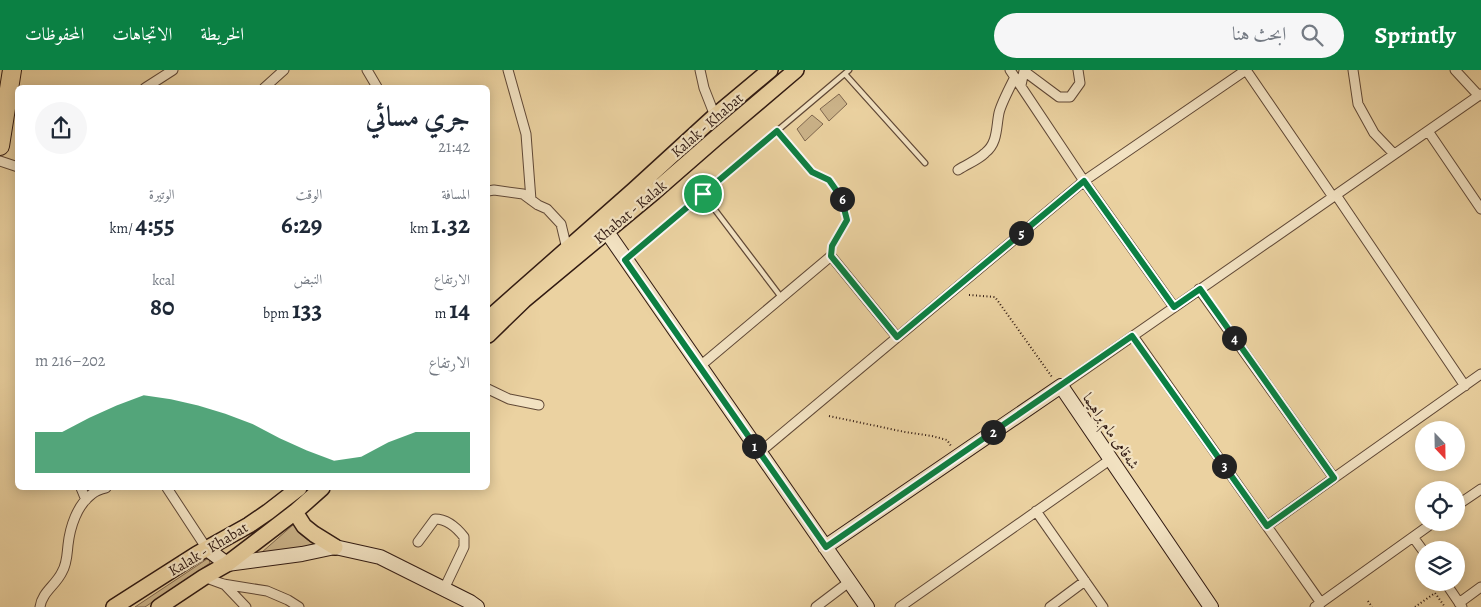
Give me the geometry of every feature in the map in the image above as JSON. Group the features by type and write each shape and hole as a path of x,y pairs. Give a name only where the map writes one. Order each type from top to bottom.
{"highway":[{"path":"0,146 12,70"}],"main road":[{"name":"Kalak - Khabat","path":"490,317 715,116 770,70"},
{"name":"Khabat - Kalak","path":"490,333 524,300 796,70"},
{"name":"Kalak - Khabat","path":"114,607 268,512 296,490"},
{"path":"159,607 227,564 295,512 320,490"},
{"path":"295,512 304,526 335,547"}],"street":[{"path":"150,85 173,70"},
{"path":"267,85 284,70"},
{"path":"367,70 376,85"},
{"path":"508,70 522,114 526,134 531,200"},
{"path":"700,70 704,88 715,116"},
{"path":"958,170 985,154 992,145 997,134 999,112 1010,86 1024,71 1059,98 1070,97 1080,83 1078,70"},
{"path":"759,453 1084,181 1246,70 1465,386"},
{"path":"1353,70 1358,104 1374,132 1394,154"},
{"path":"826,547 1480,95 1455,70"},
{"path":"1016,78 1084,181 1174,307"},
{"path":"1428,131 1481,209"},
{"path":"0,161 15,165"},
{"path":"490,191 510,191 523,194 546,209 561,224 567,249"},
{"path":"606,232 866,607"},
{"path":"699,367 781,296 831,256 897,337"},
{"path":"1200,289 1334,478"},
{"path":"1132,336 1267,526 1318,605 1421,531"},
{"path":"1267,526 1481,374"},
{"name":"شەقامی مام براهیما","path":"1060,386 1211,607"},
{"path":"490,390 509,399 539,405"},
{"path":"900,607 1111,459"},
{"path":"1465,500 1481,489"},
{"path":"82,490 86,500"},
{"path":"40,607 44,595 57,582 63,570 74,519 80,506 92,494 101,490"},
{"path":"168,490 207,549 227,564 302,554 335,547 380,557 477,607"},
{"path":"1036,511 1103,607"},
{"path":"418,542 435,520 442,519 459,530 464,537 464,547 444,589"},
{"path":"1413,537 1416,541"},
{"path":"204,577 223,584 267,591 288,600 298,607"},
{"path":"816,607 850,582"},
{"path":"1050,607 1085,582"},
{"path":"223,584 246,607"},
{"path":"1451,591 1460,605 1481,587"}],"lane":[{"path":"625,260 850,70"},
{"path":"845,74 925,163"},
{"path":"777,131 812,172 829,180 841,197 847,220 832,246 831,256"},
{"path":"703,194 781,296"}],"path":[{"path":"969,295 995,297 1050,375 1060,386"},
{"path":"829,416 948,440 959,456"},
{"path":"1415,607 1435,593 1445,607"},
{"path":"1368,601 1372,607"}],"shaded area":[{"path":"839,94 847,104 829,121 820,109"},
{"path":"812,115 823,124 805,141 797,129"},
{"path":"294,524 299,533 313,544 300,548 261,553"},
{"path":"209,559 210,563 145,607 135,607"}],"route":[{"path":"777,131 812,172 829,180 841,197 847,220 832,246 831,256 897,337 1084,181 1174,307 1200,289 1334,478 1267,526 1132,336 826,547 625,260 703,194 777,131"}]}
